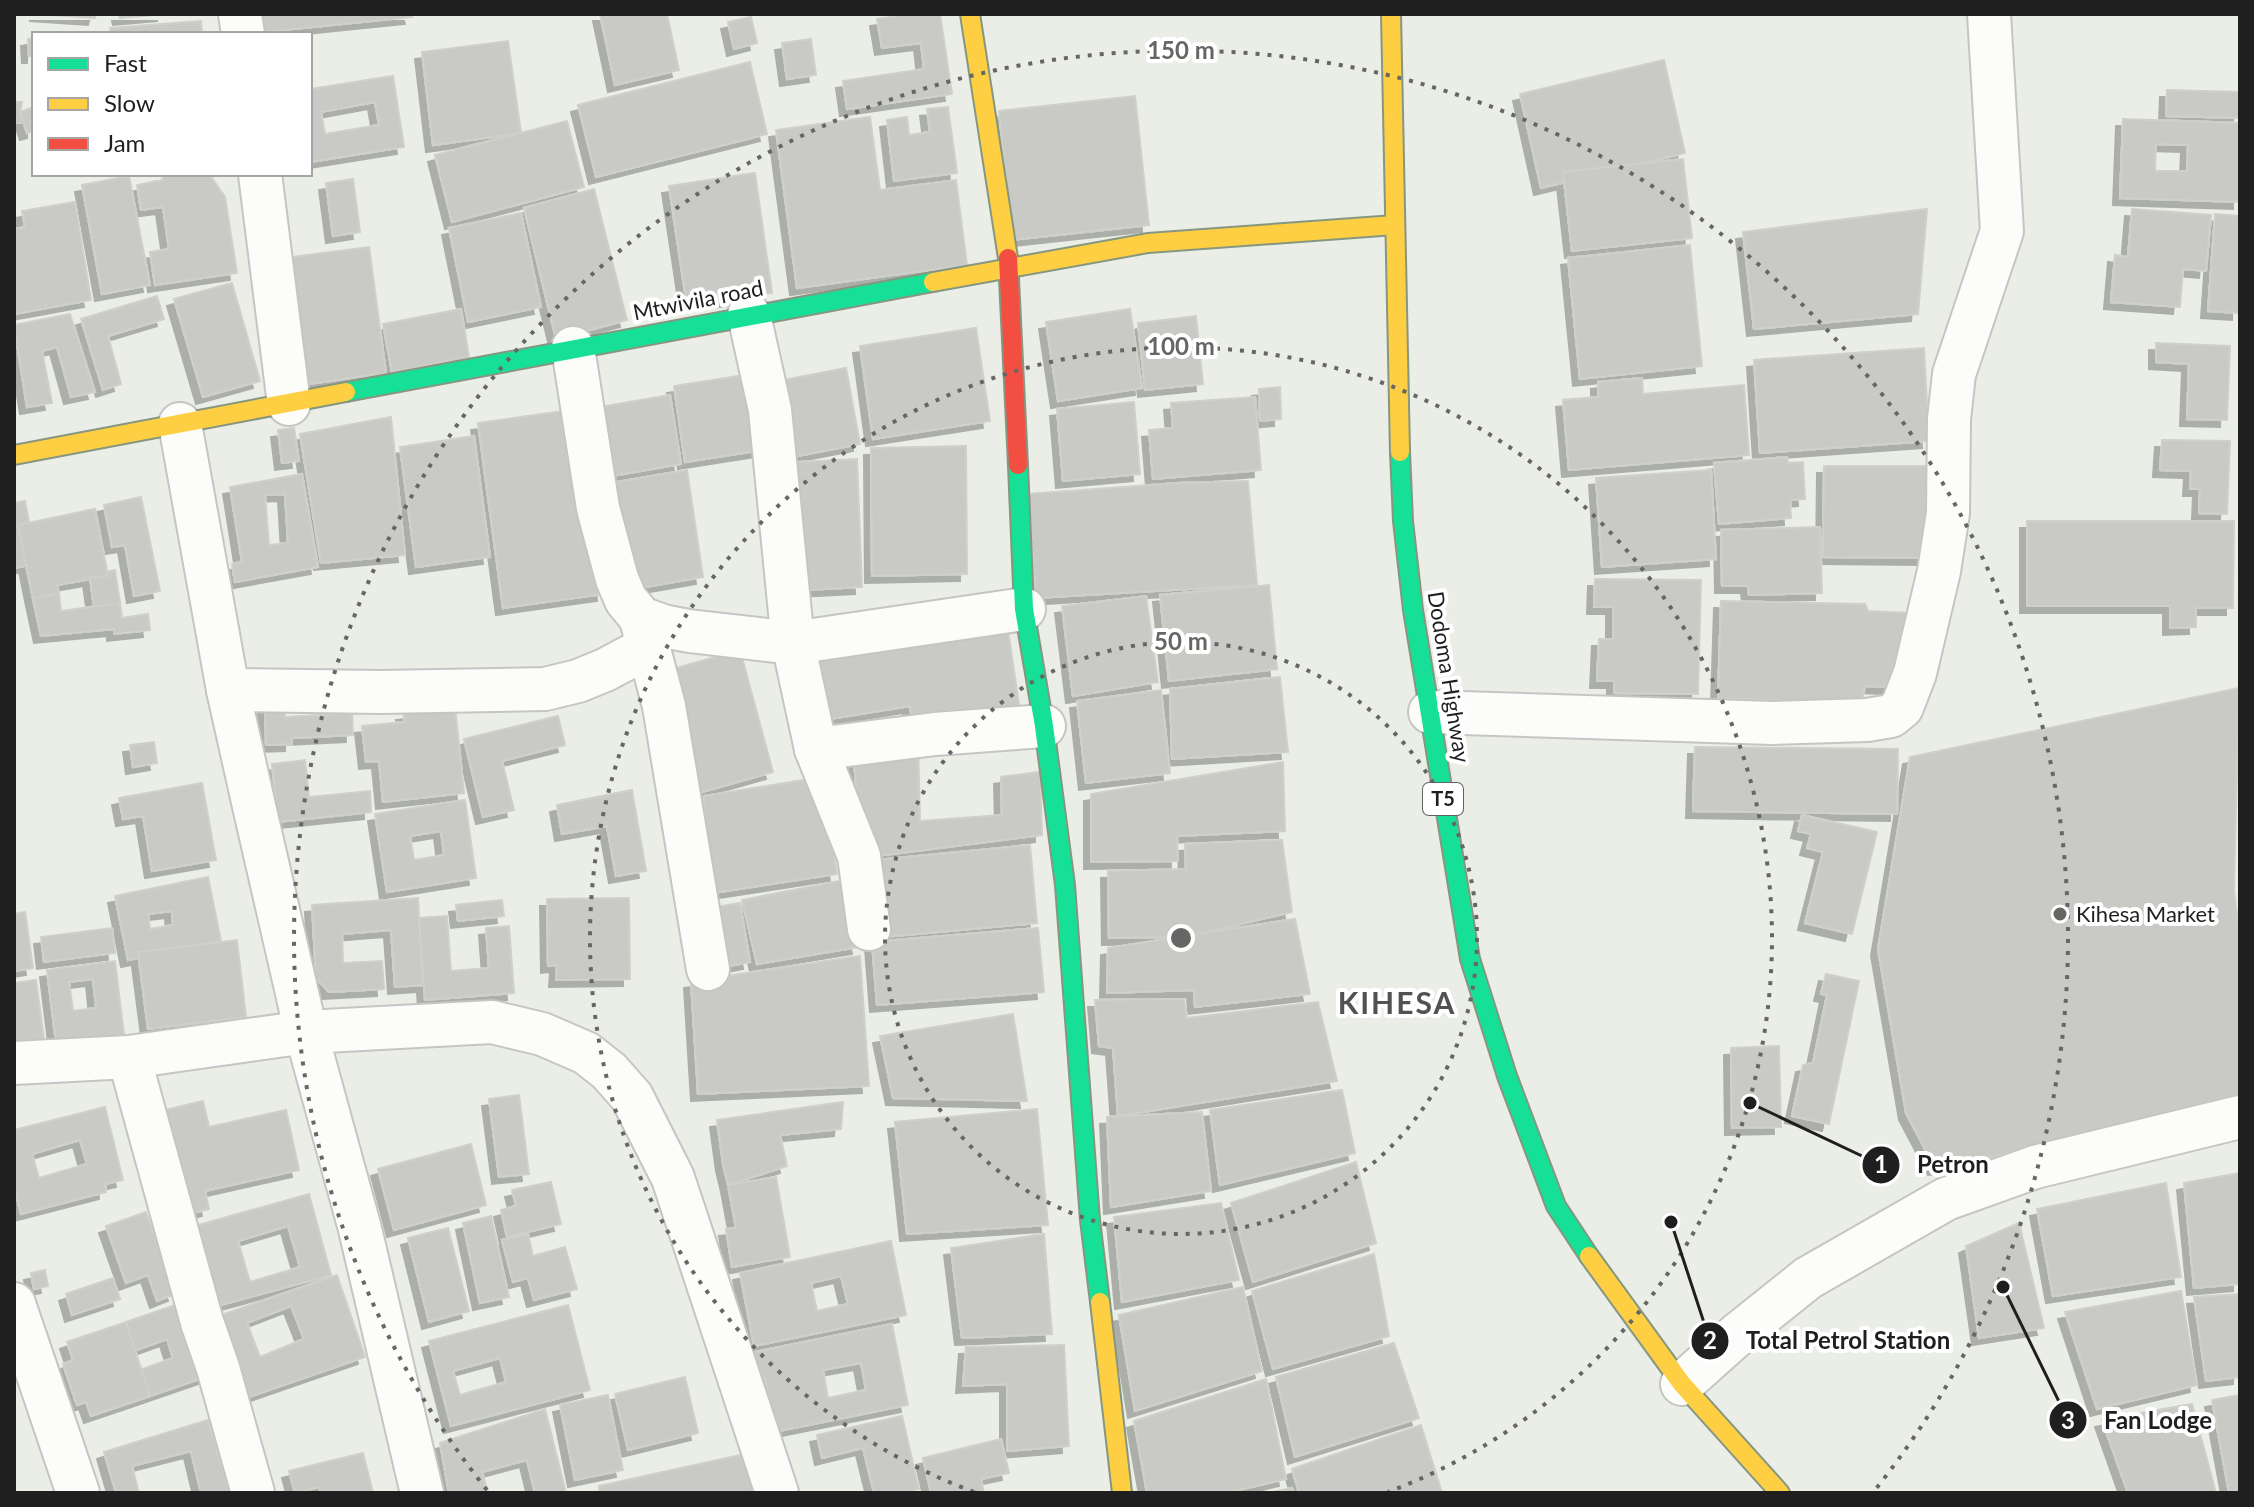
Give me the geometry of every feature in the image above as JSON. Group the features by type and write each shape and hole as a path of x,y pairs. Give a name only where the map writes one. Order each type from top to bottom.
{"main road":[{"path":"970,14 1010,268 1024,609 1044,726 1065,885 1090,1220 1122,1493"},
{"name":"Dodoma Highway","path":"1391,14 1403,521 1413,610 1470,959 1507,1076 1556,1206 1616,1296 1682,1384 1780,1493"},
{"name":"Mtwivila road","path":"14,455 749,315 1148,243 1395,225"}],"street":[{"path":"1430,712 1772,723 1867,720 1891,716 1902,707 1915,673 1939,571 1948,513 1949,419 1954,374 2002,231 1989,14"},
{"path":"260,176 289,404"},
{"path":"749,315 770,410 793,643 816,749 859,856 869,929"},
{"path":"573,348 602,522 617,579 645,632 664,706 708,969"},
{"path":"180,424 228,690 306,1032 360,1229 422,1493"},
{"path":"228,690 396,692 545,689 578,681 645,632 663,626 793,643 1024,609"},
{"path":"816,749 935,734 1044,726"},
{"path":"14,1063 129,1057 306,1032 492,1022 542,1034 586,1053 609,1071 632,1097 673,1178 777,1493"},
{"path":"129,1057 253,1493"},
{"path":"1682,1384 1808,1278 1946,1199 2035,1167 2240,1117"},
{"path":"14,1304 78,1493"}],"building":[{"path":"36,14 96,14 95,18"},
{"path":"119,14 165,14 120,18"},
{"path":"263,14 411,14 412,17 265,32"},
{"path":"600,14 667,14 679,70 615,85"},
{"path":"940,14 952,94 847,109 843,81 924,69 921,43 882,48 877,19"},
{"path":"751,17 757,43 734,49 728,22"},
{"path":"201,21 202,32 111,32 110,28"},
{"path":"32,38 32,56 29,56 28,39"},
{"path":"811,39 816,75 787,79 782,43"},
{"path":"508,41 521,133 433,145 422,52"},
{"path":"1664,60 1685,153 1541,188 1520,94"},
{"path":"750,62 767,134 596,177 578,105"},
{"path":"393,76 404,147 312,162 312,89","holes":["375,102 379,125 325,134 321,112"]},
{"path":"2167,90 2240,92 2240,118 2166,116"},
{"path":"1135,96 1149,225 1012,240 999,111"},
{"path":"14,102 22,102 20,112 24,123 14,123"},
{"path":"948,107 957,173 894,181 887,120 907,117 909,135 930,132 927,109"},
{"path":"32,108 32,132 27,133 20,112"},
{"path":"870,117 880,190 956,180 967,265 797,288 776,130"},
{"path":"2123,119 2240,123 2240,202 2120,198","holes":["2156,144 2188,145 2187,171 2155,171"]},
{"path":"567,121 584,187 452,222 435,155"},
{"path":"1683,159 1692,238 1572,251 1563,172"},
{"path":"755,173 772,293 687,306 669,186"},
{"path":"129,176 150,285 102,294 82,185"},
{"path":"162,176 210,176 225,197 237,273 155,285 150,252 169,249 163,207 141,210 137,185 163,180"},
{"path":"353,179 360,232 333,236 326,183"},
{"path":"594,189 627,320 556,339 524,208"},
{"path":"75,202 91,300 14,314 14,229 25,227 22,211"},
{"path":"1927,209 1918,314 1754,329 1743,232"},
{"path":"2132,209 2211,215 2206,271 2183,269 2180,307 2111,302 2115,255 2128,257"},
{"path":"521,213 541,307 468,322 449,228"},
{"path":"2215,214 2240,216 2239,313 2208,311"},
{"path":"1690,245 1702,366 1580,379 1568,258"},
{"path":"369,247 386,373 308,384 292,257"},
{"path":"232,283 260,381 203,397 174,299"},
{"path":"157,296 164,319 108,336 121,384 103,390 81,319"},
{"path":"461,309 469,357 392,372 383,324"},
{"path":"1130,309 1142,388 1058,401 1046,322"},
{"path":"70,314 95,392 71,397 57,347 42,351 52,403 27,407 14,325"},
{"path":"1196,316 1203,384 1145,390 1138,323"},
{"path":"976,328 990,421 873,439 860,346"},
{"path":"2156,343 2230,346 2227,420 2187,419 2189,364 2156,362"},
{"path":"1924,348 1929,441 1760,453 1754,360"},
{"path":"846,368 860,444 782,459 768,383"},
{"path":"758,373 769,449 685,462 674,386"},
{"path":"1642,378 1643,394 1744,385 1749,455 1569,470 1563,400 1598,397 1598,382"},
{"path":"1280,387 1281,419 1260,421 1259,389"},
{"path":"670,395 681,464 600,478 588,409"},
{"path":"1255,397 1261,470 1153,479 1149,430 1173,428 1171,403"},
{"path":"1134,402 1140,474 1063,481 1057,409"},
{"path":"579,409 604,594 503,608 478,423"},
{"path":"391,417 405,555 321,563 300,434"},
{"path":"294,428 299,461 282,463 278,430"},
{"path":"474,436 490,557 416,567 400,447"},
{"path":"2162,440 2230,441 2227,514 2199,513 2200,489 2190,489 2191,471 2160,470"},
{"path":"966,446 967,574 872,576 871,448"},
{"path":"1787,457 1788,463 1803,462 1805,499 1790,500 1791,518 1719,524 1714,463"},
{"path":"857,459 862,587 786,591 780,463"},
{"path":"1824,466 1932,466 1931,558 1823,557"},
{"path":"687,470 703,577 628,590 611,483"},
{"path":"1711,470 1716,559 1602,567 1596,478"},
{"path":"302,474 318,567 235,582 232,564 242,562 230,487","holes":["285,494 288,543 269,545 265,495"]},
{"path":"1248,481 1257,585 1036,598 1028,494"},
{"path":"141,497 160,591 134,596 125,545 112,547 104,505"},
{"path":"25,501 37,563 15,568 14,503"},
{"path":"95,509 108,576 57,585 59,593 33,599 18,525"},
{"path":"2027,521 2234,521 2233,608 2196,608 2196,627 2170,628 2170,606 2027,606"},
{"path":"1820,527 1822,593 1749,595 1748,586 1722,586 1721,530"},
{"path":"115,570 120,603 94,607 90,578 108,576 107,572"},
{"path":"1595,579 1701,580 1698,694 1614,693 1614,681 1597,681 1599,639 1613,639 1613,607 1594,607"},
{"path":"1269,585 1277,669 1169,681 1160,595"},
{"path":"59,593 61,611 120,603 122,618 148,614 150,630 114,634 114,629 41,636 33,599"},
{"path":"1146,596 1158,682 1073,696 1062,606"},
{"path":"1721,601 1865,604 1868,611 1908,613 1890,687 1865,686 1861,704 1718,698"},
{"path":"1006,617 1020,711 913,727 910,706 817,721 806,648"},
{"path":"740,650 773,772 699,793 666,671"},
{"path":"1280,677 1288,752 1172,759 1170,689"},
{"name":"Kihesa Market","path":"2239,688 2234,890 2240,938 2240,1094 1961,1165 1935,1168 1906,1113 1878,949 1910,757"},
{"path":"1161,690 1170,773 1086,783 1077,701"},
{"path":"284,705 285,717 352,713 353,735 292,738 292,744 266,745 265,706"},
{"path":"455,707 464,793 383,802 379,761 366,762 362,726 405,722 403,713"},
{"path":"558,716 565,745 502,761 514,810 483,817 464,739"},
{"path":"918,741 920,821 1002,815 1001,777 1040,772 1042,835 862,858 853,749"},
{"path":"154,742 157,763 133,767 130,745"},
{"path":"1695,747 1898,749 1897,814 1693,811"},
{"path":"305,760 309,797 370,791 371,812 278,822 272,764"},
{"path":"1283,762 1285,831 1177,836 1178,861 1091,862 1091,794"},
{"path":"822,777 837,874 706,894 704,796"},
{"path":"202,783 216,860 152,871 143,816 123,819 119,798"},
{"path":"632,790 646,871 616,876 607,826 562,834 557,805"},
{"path":"465,800 476,878 387,892 375,814","holes":["441,831 444,855 414,860 410,836"]},
{"path":"1802,815 1877,832 1852,934 1805,923 1823,852 1807,848 1811,834 1798,831"},
{"path":"1282,840 1292,912 1185,937 1109,938 1108,871 1186,869 1185,844"},
{"path":"1030,845 1037,923 874,938 867,861"},
{"path":"208,877 221,941 128,960 115,896","holes":["172,911 173,925 150,929 148,914"]},
{"path":"845,880 859,947 757,964 742,900"},
{"path":"418,898 423,985 395,987 391,930 342,934 343,963 382,961 384,989 329,992 316,978 312,905"},
{"path":"629,898 630,979 556,980 557,965 548,966 547,899"},
{"path":"502,900 504,916 458,921 456,905"},
{"path":"740,903 750,962 714,969 704,909"},
{"path":"25,912 33,968 14,971 14,914"},
{"path":"447,916 451,971 489,968 486,928 509,926 514,993 425,1000 419,918"},
{"path":"1295,919 1310,994 1195,1007 1194,990 1107,993 1108,948"},
{"path":"112,928 115,953 44,962 41,937"},
{"path":"1038,928 1044,992 877,1005 872,942"},
{"path":"237,940 246,1017 148,1029 138,952"},
{"path":"860,956 869,1086 698,1094 691,981"},
{"path":"115,961 124,1035 56,1043 47,970","holes":["93,979 96,1008 73,1011 69,982"]},
{"path":"1826,974 1859,981 1829,1124 1792,1116 1803,1065 1813,1063 1827,995 1821,994"},
{"path":"36,980 44,1039 14,1044 14,983"},
{"path":"1184,999 1187,1018 1318,1002 1337,1081 1118,1116 1113,1048 1099,1046 1095,1000"},
{"path":"1013,1014 1027,1101 893,1098 880,1036"},
{"path":"1779,1046 1781,1127 1732,1128 1731,1048"},
{"path":"1342,1090 1355,1153 1220,1185 1210,1110"},
{"path":"519,1095 529,1174 499,1177 489,1099"},
{"path":"203,1101 209,1127 286,1110 299,1170 205,1191 209,1209 188,1214 165,1110"},
{"path":"843,1102 841,1129 780,1135 787,1166 728,1185 717,1120"},
{"path":"105,1107 123,1180 105,1184 106,1192 21,1214 14,1186 14,1130","holes":["80,1140 87,1164 39,1178 32,1154"]},
{"path":"1037,1109 1048,1225 907,1234 895,1122"},
{"path":"1202,1112 1211,1191 1111,1207 1107,1117"},
{"path":"471,1144 486,1205 394,1230 378,1169"},
{"path":"1356,1162 1376,1243 1253,1282 1231,1203"},
{"path":"2240,1173 2240,1284 2194,1288 2184,1183"},
{"path":"776,1177 790,1257 732,1267 726,1229 736,1228 728,1185"},
{"path":"551,1182 561,1224 507,1237 501,1210 516,1206 512,1190"},
{"path":"2166,1183 2181,1277 2053,1296 2037,1209"},
{"path":"309,1194 331,1275 217,1306 195,1226","holes":["288,1226 300,1267 250,1282 238,1241"]},
{"path":"1221,1203 1239,1280 1122,1302 1114,1217"},
{"path":"146,1212 175,1294 157,1301 148,1275 126,1283 106,1226"},
{"path":"491,1216 509,1297 480,1303 463,1223"},
{"path":"2019,1223 2044,1328 1979,1338 1966,1246"},
{"path":"448,1228 469,1311 429,1322 408,1238"},
{"path":"528,1234 533,1256 565,1247 577,1289 534,1300 528,1278 513,1282 502,1240"},
{"path":"1044,1234 1052,1334 962,1338 951,1248"},
{"path":"891,1241 906,1315 754,1346 740,1273","holes":["841,1276 848,1304 817,1311 811,1283"]},
{"path":"1374,1254 1389,1336 1273,1369 1252,1291"},
{"path":"45,1270 48,1286 34,1289 31,1273"},
{"path":"337,1275 365,1357 249,1397 221,1315","holes":["291,1306 304,1339 260,1357 247,1323"]},
{"path":"113,1278 120,1299 72,1315 66,1294"},
{"path":"1243,1287 1262,1371 1135,1411 1119,1315"},
{"path":"2181,1291 2197,1385 2097,1409 2065,1312"},
{"path":"2240,1294 2240,1377 2206,1381 2194,1297"},
{"path":"184,1302 208,1376 150,1396 140,1370 173,1358 167,1339 134,1351 126,1322"},
{"path":"568,1305 590,1390 451,1426 429,1341","holes":["500,1358 506,1382 460,1395 453,1371"]},
{"path":"126,1322 150,1396 91,1416 86,1402 77,1405 63,1364 73,1360 67,1342"},
{"path":"892,1324 908,1405 769,1433 772,1413 765,1378 756,1379 750,1353","holes":["861,1363 866,1390 828,1398 823,1370"]},
{"path":"1394,1343 1419,1418 1295,1457 1276,1377"},
{"path":"1064,1345 1069,1446 1007,1451 1007,1384 963,1386 966,1347"},
{"path":"685,1377 698,1433 628,1450 615,1394"},
{"path":"1266,1379 1286,1479 1225,1493 1147,1493 1134,1421"},
{"path":"608,1395 623,1470 575,1480 560,1405"},
{"path":"2240,1395 2240,1493 2229,1493 2212,1400"},
{"path":"2192,1404 2216,1493 2128,1493 2102,1420"},
{"path":"545,1409 566,1493 535,1493 527,1460 482,1472 488,1493 449,1493 440,1443"},
{"path":"902,1416 919,1489 874,1493 863,1448 822,1458 817,1435"},
{"path":"208,1420 230,1493 201,1493 191,1451 132,1466 139,1493 116,1493 104,1452"},
{"path":"1421,1425 1442,1493 1299,1493 1292,1469"},
{"path":"1001,1439 1009,1473 981,1479 984,1493 931,1493 923,1458"},
{"path":"363,1453 373,1493 321,1493 319,1487 295,1493 289,1471"},
{"path":"745,1454 754,1493 600,1493 599,1486"},
{"path":"1292,1488 1293,1493 1267,1493"}],"traffic: fast":[{"path":"346,392 933,282"},
{"path":"1400,452 1403,521 1413,610 1470,959 1507,1076 1556,1206 1589,1256"},
{"path":"1018,465 1024,609 1044,726 1065,885 1090,1220 1100,1302"}],"traffic: slow":[{"path":"970,14 1008,258"},
{"path":"1391,14 1400,452"},
{"path":"933,282 1148,243 1395,225"},
{"path":"14,455 346,392"},
{"path":"1589,1256 1682,1384 1780,1493"},
{"path":"1100,1302 1122,1493"}],"traffic: jam":[{"path":"1008,258 1018,465"}],"place":[{"name":"Kihesa Market","path":"2060,914"},
{"name":"Petron","path":"1750,1103"},
{"name":"Total Petrol Station","path":"1671,1222"},
{"name":"Fan Lodge","path":"2003,1287"}],"district":[{"name":"KIHESA","path":"1397,1004"}]}
